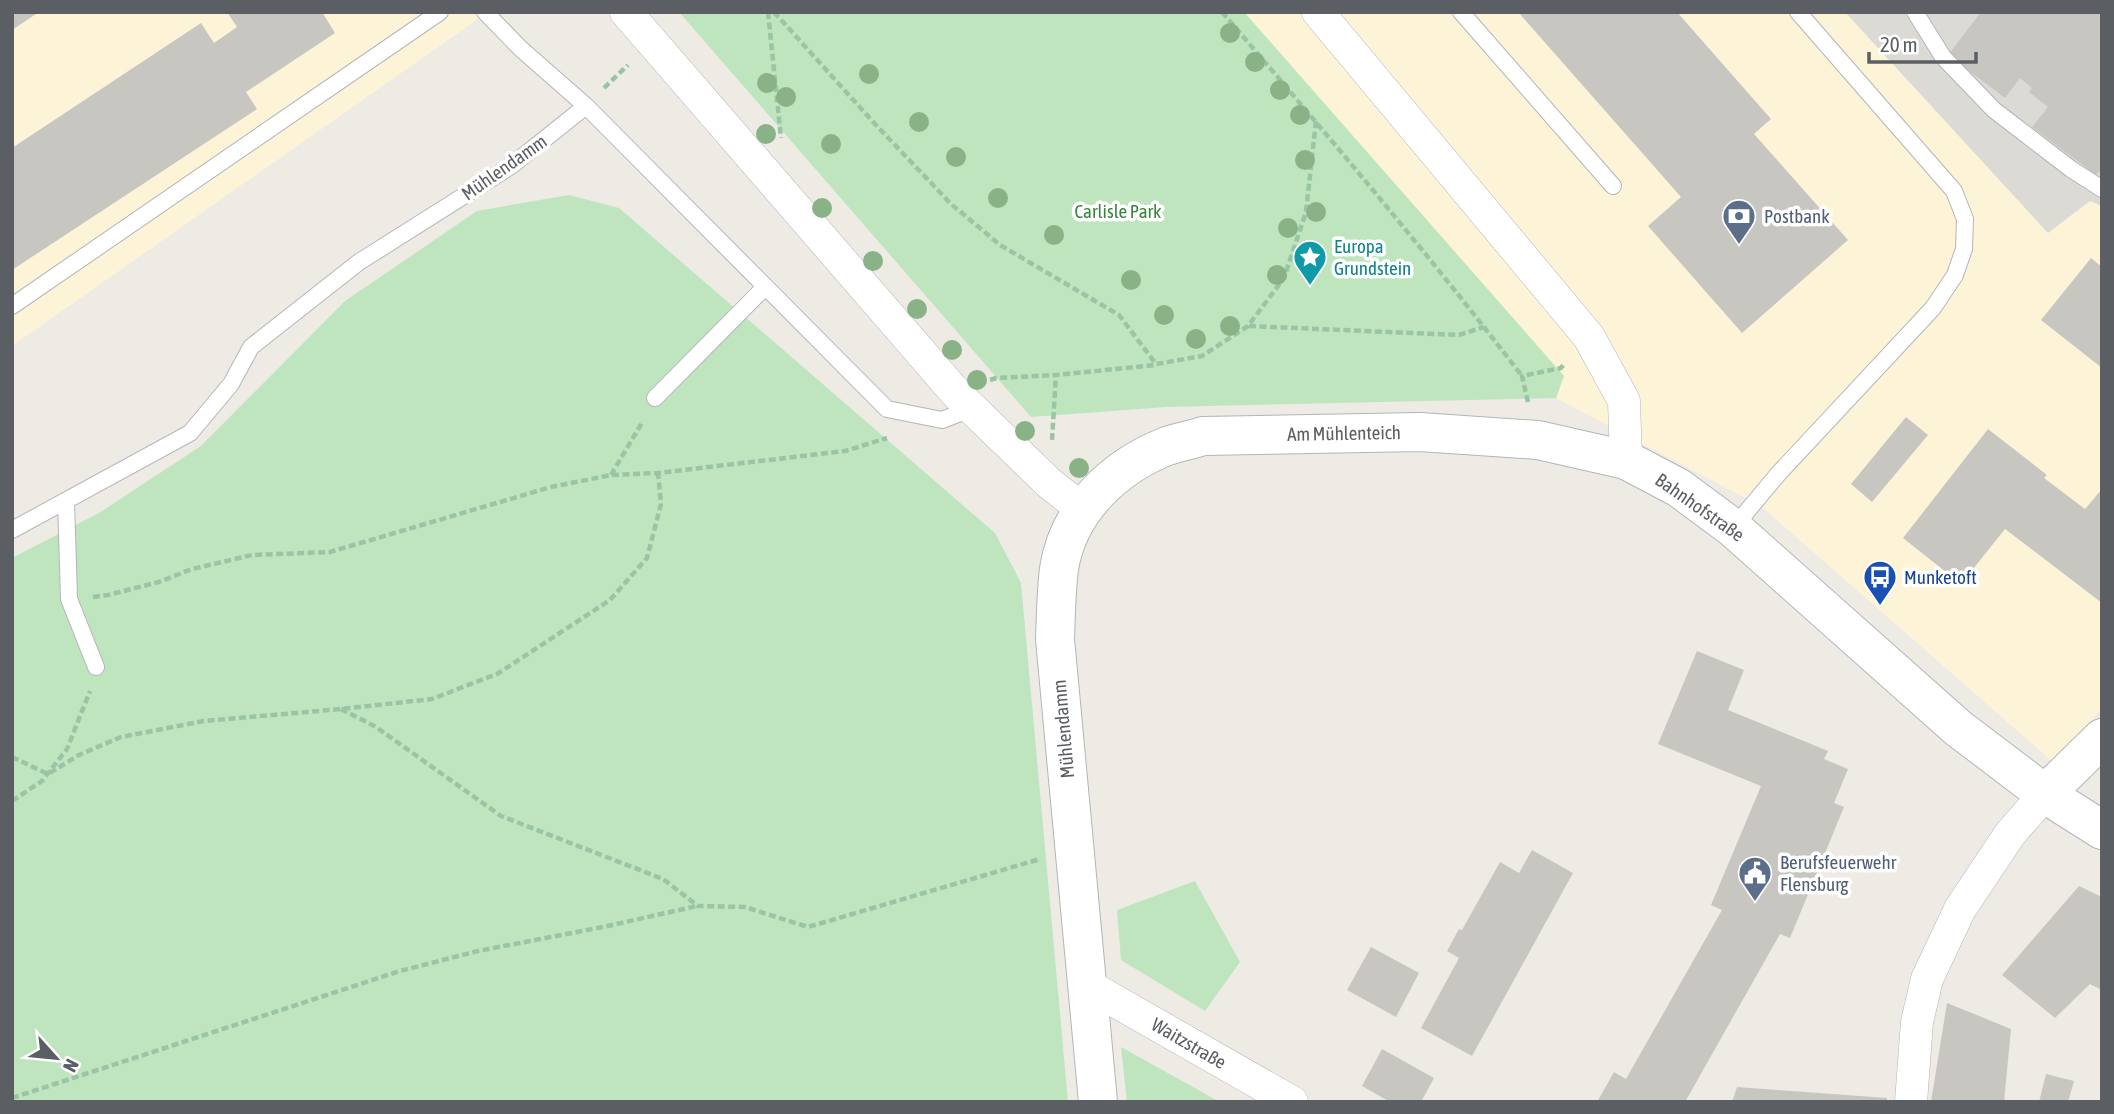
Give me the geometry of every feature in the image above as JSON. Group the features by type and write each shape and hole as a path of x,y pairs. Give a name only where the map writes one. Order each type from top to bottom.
{"street":[{"path":"626,12 964,401 1049,483 1082,509"},
{"path":"1318,12 1589,337 1624,401 1626,460"},
{"name":"Am Mühlenteich","path":"1082,509 1108,481 1141,458 1169,445 1203,436 1420,432 1538,440 1626,460"},
{"name":"Bahnhofstraße","path":"1626,460 1679,488 1733,528 1958,728 2045,794 2102,830"},
{"name":"Mühlendamm","path":"1082,509 1067,537 1059,569 1055,639 1098,1102"},
{"path":"1910,1102 1917,1022 1927,979 1961,909 2010,834 2045,794 2102,738"},
{"name":"Waitzstraße","path":"1087,985 1292,1102"}],"lane":[{"path":"12,306 440,12"},
{"path":"485,12 521,49 586,106 887,410 942,420 964,401"},
{"path":"1461,12 1613,186"},
{"path":"1733,528 1779,473 1933,308 1955,275 1964,249 1965,219 1954,191 1798,12"},
{"path":"1915,12 1942,57 1994,110 2071,169 2102,189"},
{"name":"Mühlendamm","path":"12,530 190,433 231,384 251,347 359,262 511,166 586,106"},
{"path":"654,398 765,287"},
{"path":"66,501 69,599 96,667"}],"path":[{"path":"765,172 782,148 768,12"},
{"path":"774,12 951,204 1000,245 1119,315 1156,365"},
{"path":"1222,12 1316,121 1522,376 1538,440"},
{"path":"586,106 652,41"},
{"path":"964,401 996,378 1156,365 1202,356 1248,326 1284,278 1306,212 1316,121"},
{"path":"1248,326 1459,335 1484,327"},
{"path":"1522,376 1562,368 1589,337"},
{"path":"1049,483 1056,375"},
{"path":"611,475 654,398"},
{"path":"69,599 108,595 159,582 192,569 252,555 330,552 551,487 611,475 658,473 845,451 942,420"},
{"path":"48,774 79,755 121,737 204,721 432,699 497,674 610,600 647,558 661,504 658,473"},
{"path":"12,801 42,781 67,749 88,701 96,667"},
{"path":"341,709 376,727 501,816 663,878 698,906"},
{"path":"12,757 48,774"},
{"path":"12,1098 400,971 478,951 603,928 698,906 745,907 808,927 1074,849"}],"shaded area":[{"path":"12,12 488,12 12,346"},
{"path":"1244,12 1845,12 2048,233 2090,201 2102,206 2102,708 2055,764 1762,507 1556,398 1564,376"},
{"path":"1845,12 2102,12 2102,206 2090,201 2048,233"}],"green space":[{"name":"Carlisle Park","path":"679,12 1244,12 1564,376 1556,398 1166,407 1031,417"},
{"path":"569,195 619,208 995,533 1021,583 1068,1102 12,1102 12,558 99,513 201,446 345,301 477,211"},
{"path":"1195,881 1240,962 1205,1011 1121,960 1117,910"},
{"path":"1121,1047 1220,1102 1127,1102"}],"building":[{"path":"12,12 39,12 12,30"},
{"path":"227,12 322,12 335,33 246,92 257,109 12,270 12,148 201,23 214,43 237,27"},
{"path":"1518,12 1677,12 1771,119 1754,134 1848,240 1742,333 1648,226 1681,197"},
{"path":"1981,12 2102,12 2102,168 2096,175 2032,127 2048,107 2029,92 2032,88 2020,78 2005,98 1948,55"},
{"path":"2091,258 2102,267 2102,368 2041,320"},
{"path":"1906,417 1928,435 1872,502 1851,484"},
{"path":"1988,429 2047,475 2044,478 2085,509 2102,489 2102,603 2005,529 1961,584 1903,538"},
{"path":"1697,651 1744,670 1728,710 1828,751 1824,759 1848,769 1834,803 1844,807 1790,938 1780,934 1685,1102 1597,1102 1614,1072 1626,1079 1722,910 1711,905 1761,786 1658,744"},
{"path":"1532,850 1573,873 1472,1056 1421,1028 1459,958 1447,951 1459,929 1462,930 1500,862 1519,873"},
{"path":"2079,886 2102,897 2102,990 2090,984 2055,1018 2002,975"},
{"path":"1371,947 1419,973 1396,1017 1347,990"},
{"path":"1947,1003 2011,1029 2004,1102 1931,1102"},
{"path":"1382,1049 1434,1078 1421,1102 1390,1102 1362,1086"},
{"path":"2046,1074 2074,1081 2068,1102 2039,1102"},
{"path":"1737,1087 1887,1098 1887,1102 1732,1102"}],"place":[{"name":"Postbank","path":"1739,246"},
{"name":"Europa Grundstein","path":"1310,287"},
{"name":"Munketoft","path":"1880,607"},
{"name":"Berufsfeuerwehr Flensburg","path":"1755,903"}]}
